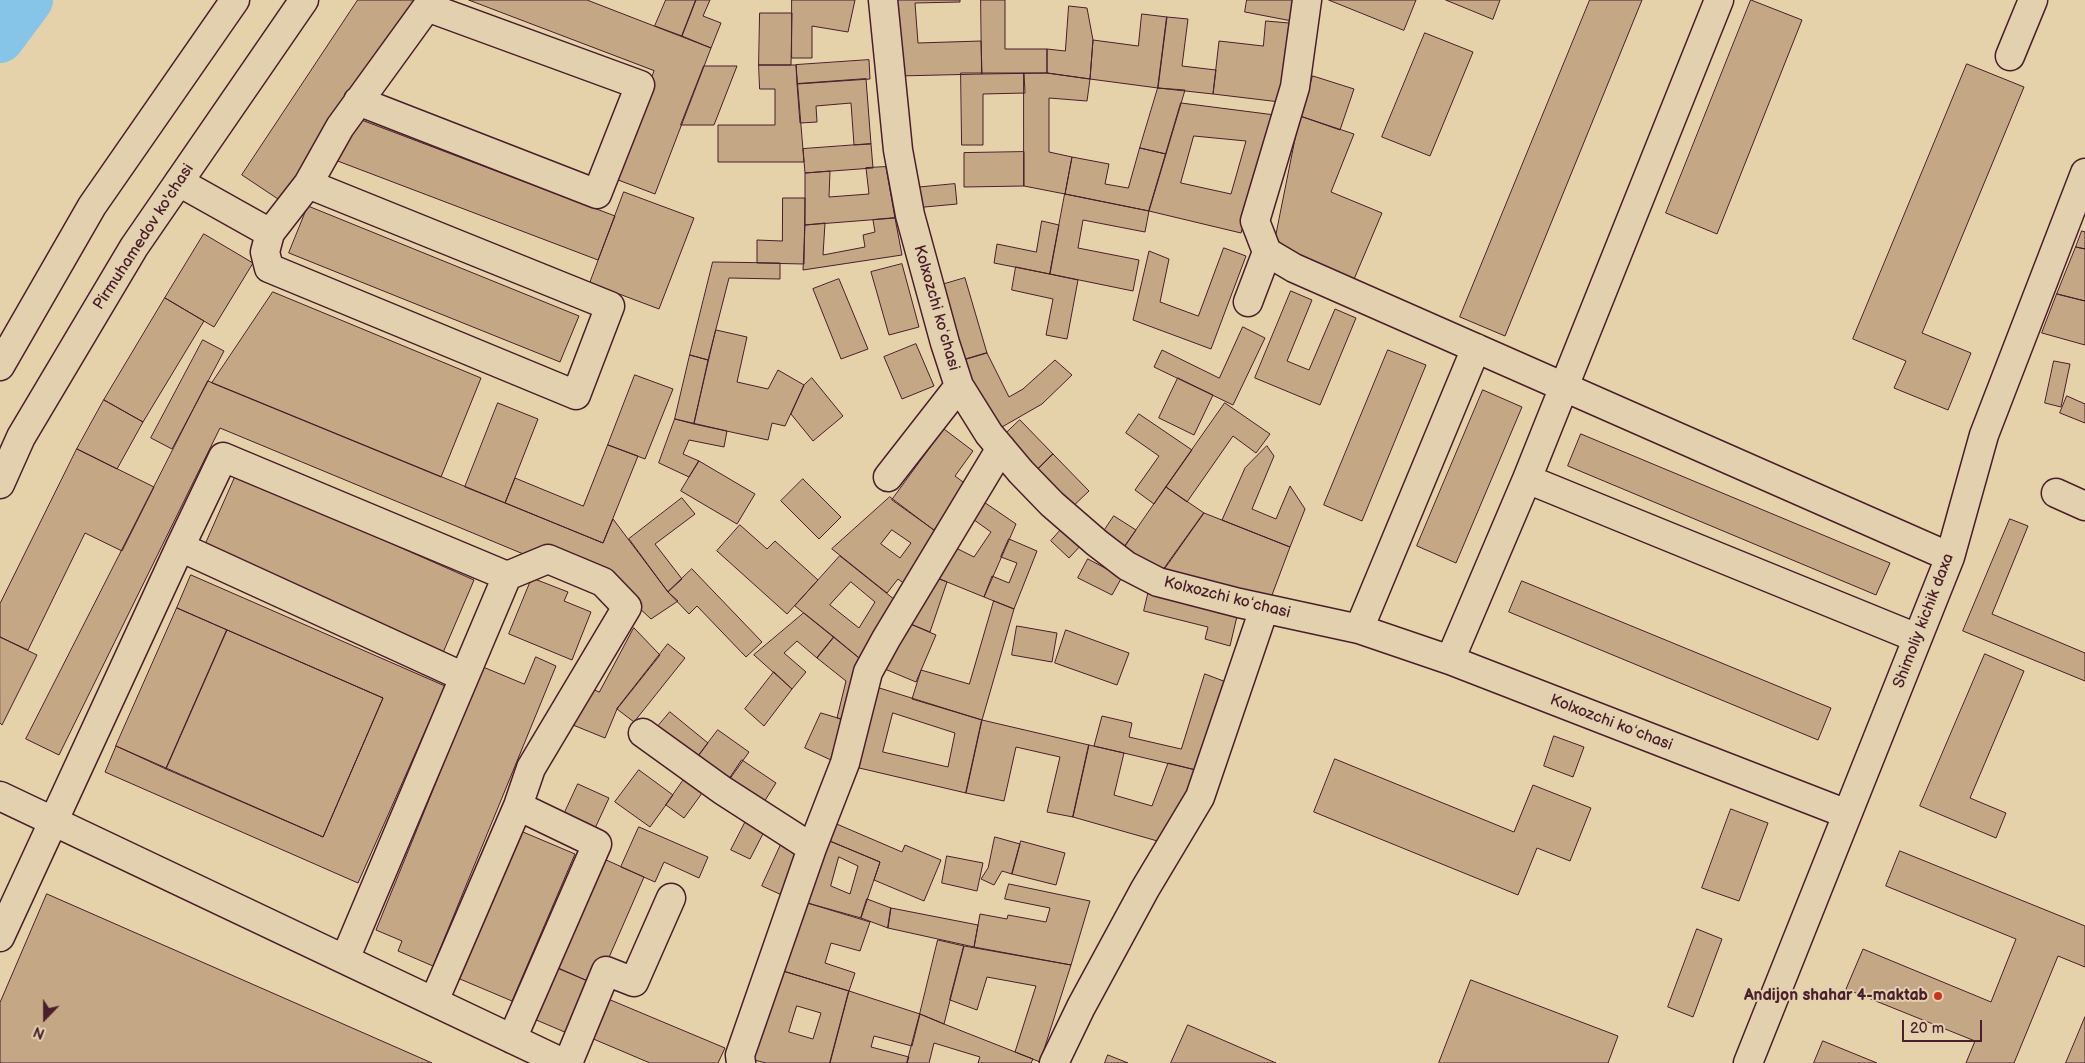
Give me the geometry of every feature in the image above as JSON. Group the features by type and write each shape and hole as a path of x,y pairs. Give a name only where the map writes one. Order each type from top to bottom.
{"street":[{"path":"0,366 92,206 235,0"},
{"name":"Pirmuhamedov ko'chasi","path":"0,484 21,437 134,247 304,0"},
{"name":"Kolxozchi koʻchasi","path":"883,0 898,150 910,215 945,344 959,386 989,434 1021,472 1052,504 1127,566 1158,582 1264,609 1359,629 1450,660 1847,814"},
{"path":"1307,0 1295,87 1254,221 1266,252 1294,268 1950,557"},
{"path":"1450,660 1527,479 1719,0"},
{"path":"2010,56 2032,0"},
{"path":"308,184 610,306 576,395 269,268 265,252 270,233 308,184 340,127 358,101 427,7 640,85 597,194 358,101"},
{"name":"Shimoliy kichik daxa","path":"1748,1063 1950,557 1984,435 2085,173"},
{"path":"178,182 270,233"},
{"path":"1248,302 1266,252"},
{"path":"1359,629 1476,348"},
{"path":"888,477 959,386"},
{"path":"741,1063 740,1055 812,848 846,763 868,672 1001,448"},
{"path":"0,937 223,457 507,576"},
{"path":"1527,479 1917,638"},
{"path":"2056,493 2085,506"},
{"path":"180,547 464,676"},
{"path":"345,959 507,576 548,558 603,582 627,607 531,768 518,806 434,1002"},
{"path":"1054,1063 1141,897 1200,797 1264,609"},
{"path":"644,733 722,790 812,848"},
{"path":"0,796 563,1063"},
{"path":"512,1039 597,844 518,806"},
{"path":"568,1063 606,971 634,982 671,898"}],"building":[{"path":"358,0 419,0 284,203 242,175"},
{"path":"469,0 587,0 711,48 655,194 613,178 654,71"},
{"path":"666,0 696,0 682,36 655,26"},
{"path":"696,0 710,0 703,16 721,23 711,48 682,36"},
{"path":"792,0 855,0 848,32 812,26 812,58 792,58"},
{"path":"892,0 960,0 960,2 915,3 918,43 981,41 982,74 898,76"},
{"path":"981,0 1005,0 1005,49 1047,49 1047,73 982,74"},
{"path":"1247,0 1296,0 1292,21 1245,12"},
{"path":"1329,0 1416,0 1404,30"},
{"path":"1446,0 1500,0 1493,19"},
{"path":"1590,0 1642,0 1505,336 1460,317"},
{"path":"1751,0 1802,20 1717,234 1666,213"},
{"path":"1069,6 1087,8 1093,40 1090,79 1047,73 1047,49 1065,51"},
{"path":"760,13 792,13 791,65 759,65"},
{"path":"1142,14 1167,17 1158,88 1090,79 1093,40 1138,46"},
{"path":"1167,17 1188,19 1182,66 1216,70 1213,94 1158,88"},
{"path":"1266,21 1289,23 1280,102 1213,94 1219,41 1263,46"},
{"path":"1425,33 1473,52 1430,156 1382,137"},
{"path":"869,60 870,79 797,84 796,65"},
{"path":"1967,64 2024,87 1922,333 1971,353 1948,410 1894,388 1906,361 1853,339"},
{"path":"759,65 796,65 804,162 718,162 718,125 775,125 775,89 760,89"},
{"path":"704,66 737,66 714,125 681,125"},
{"path":"961,73 1024,73 1025,93 983,94 983,145 962,145"},
{"path":"1024,73 1047,73 1090,79 1087,101 1049,98 1049,152 1072,157 1065,194 1024,186"},
{"path":"1313,76 1354,89 1340,130 1300,116"},
{"path":"866,79 871,144 854,145 851,103 816,106 817,122 800,123 797,84"},
{"path":"1158,88 1185,90 1166,154 1140,148"},
{"path":"1181,103 1275,115 1241,233 1149,211","holes":["1194,136 1246,141 1231,194 1181,183"]},
{"path":"351,116 615,216 598,260 335,160"},
{"path":"1300,116 1354,134 1331,192 1382,213 1352,284 1275,241"},
{"path":"871,144 873,168 805,173 803,149"},
{"path":"1140,148 1166,154 1149,211 1065,194 1072,157 1109,164 1105,184 1128,188"},
{"path":"1024,152 1024,186 964,187 964,153"},
{"path":"886,167 895,218 805,225 805,173 830,171 829,197 869,194 866,168"},
{"path":"955,184 957,204 914,208 913,188"},
{"path":"624,192 694,218 659,309 590,283"},
{"path":"1065,194 1149,211 1145,232 1083,220 1078,248 1139,260 1133,291 1050,274"},
{"path":"783,198 805,198 804,264 757,263 757,240 782,241"},
{"path":"308,206 579,316 560,362 289,253"},
{"path":"895,218 902,255 803,270 805,225 825,223 823,255 865,247 863,235 875,232 873,220"},
{"path":"1042,221 1059,225 1050,274 994,263 997,244 1036,252"},
{"path":"2082,231 2085,232 2085,249 2076,247"},
{"path":"204,234 253,263 214,327 165,298"},
{"path":"2076,247 2085,249 2085,301 2057,294"},
{"path":"1224,248 1246,256 1211,349 1133,320 1149,251 1169,259 1160,302 1198,316"},
{"path":"713,262 780,263 780,279 729,278 708,360 690,355"},
{"path":"902,264 919,327 889,335 871,272"},
{"path":"1016,267 1078,280 1067,339 1046,335 1053,299 1012,290"},
{"path":"965,278 987,353 960,361 938,286"},
{"path":"839,279 868,349 841,359 813,289"},
{"path":"1291,291 1312,300 1287,361 1309,370 1335,309 1356,318 1320,405 1255,378"},
{"path":"273,292 481,378 441,477 212,383"},
{"path":"2057,294 2085,301 2085,345 2042,333"},
{"path":"165,298 204,321 143,422 104,400"},
{"path":"1243,327 1265,338 1233,405 1154,367 1162,350 1219,378"},
{"path":"716,330 747,337 737,382 768,389 778,370 804,385 785,426 772,423 768,440 694,424"},
{"path":"203,340 224,351 172,449 151,438"},
{"path":"916,344 934,386 902,399 884,357"},
{"path":"1388,350 1426,365 1362,521 1324,505"},
{"path":"987,353 1009,397 1023,389 1055,360 1072,375 1042,404 995,431 960,361"},
{"path":"690,355 708,360 694,424 675,419"},
{"path":"2054,361 2070,364 2061,407 2045,403"},
{"path":"635,375 673,389 645,459 608,445"},
{"path":"812,378 843,416 813,441 791,414 804,385"},
{"path":"1178,378 1213,395 1194,435 1159,418"},
{"path":"208,381 603,543 613,519 668,592 678,601 651,619 609,580 533,558 220,428 59,755 26,739"},
{"path":"1483,390 1522,407 1456,563 1417,546"},
{"path":"2067,396 2085,404 2085,423 2060,413"},
{"path":"104,400 143,422 117,469 77,449"},
{"path":"498,403 538,419 505,503 465,487"},
{"path":"1225,403 1270,434 1256,453 1233,436 1187,502 1166,487"},
{"path":"1139,414 1192,450 1154,504 1135,490 1159,456 1126,433"},
{"path":"675,419 727,431 724,447 689,440 683,454 699,461 689,477 659,463"},
{"path":"1020,420 1053,454 1034,473 1000,439"},
{"path":"944,429 973,451 955,476 967,485 934,530 892,500"},
{"path":"1581,434 1890,563 1876,595 1568,466"},
{"path":"608,445 638,456 603,543 505,503 515,478 583,506"},
{"path":"1267,446 1274,456 1252,509 1276,519 1290,486 1305,509 1290,547 1222,520 1245,468"},
{"path":"77,449 154,487 122,551 85,533 28,650 0,637 0,604"},
{"path":"1053,454 1089,491 1069,510 1034,473"},
{"path":"699,461 755,494 737,524 681,491"},
{"path":"236,475 474,580 442,655 203,550"},
{"path":"803,479 841,517 819,539 781,501"},
{"path":"1166,487 1204,513 1158,578 1121,552"},
{"path":"890,497 943,537 910,588 898,579 887,593 832,549","holes":["892,530 911,543 900,558 881,544"]},
{"path":"682,498 695,514 655,544 682,579 668,592 629,539"},
{"path":"981,500 1016,524 984,597 930,575 950,545 974,557 991,532 970,517"},
{"path":"1204,513 1290,547 1269,603 1161,573"},
{"path":"1114,516 1136,530 1121,552 1100,537"},
{"path":"2010,519 2028,526 1992,614 2085,653 2085,681 1963,631"},
{"path":"740,525 767,549 775,541 818,580 787,614 717,551"},
{"path":"1065,525 1084,542 1069,558 1051,541"},
{"path":"1009,539 1037,551 1014,609 984,597 992,576 1009,583 1017,563 1001,557"},
{"path":"840,556 900,604 864,662 795,606","holes":["851,582 875,602 859,628 830,605"]},
{"path":"1088,559 1122,577 1112,595 1078,578"},
{"path":"692,569 762,642 746,657 697,606 689,614 668,592"},
{"path":"191,575 445,686 358,883 105,772 116,746 323,837 383,698 177,608"},
{"path":"930,575 947,582 930,632 901,620"},
{"path":"532,578 568,592 564,601 591,612 572,660 509,634"},
{"path":"1522,581 1831,708 1818,740 1509,612"},
{"path":"1149,590 1238,612 1230,646 1205,639 1208,627 1144,611"},
{"path":"994,601 1014,609 982,720 912,699 921,670 969,684"},
{"path":"177,608 227,630 166,769 116,746"},
{"path":"804,613 834,637 817,658 797,641 784,653 806,672 792,689 754,655"},
{"path":"901,620 936,635 916,682 880,667"},
{"path":"1017,626 1057,633 1052,662 1012,655"},
{"path":"634,628 660,655 617,709 605,738 573,725 588,687 599,692"},
{"path":"227,630 383,698 323,837 166,769"},
{"path":"1066,630 1129,653 1117,685 1055,663"},
{"path":"0,637 37,655 2,725 0,723"},
{"path":"834,637 864,662 851,722 837,718 846,681 817,658"},
{"path":"668,644 685,658 634,722 617,709"},
{"path":"1985,654 2024,671 1970,798 2006,813 1996,838 1920,806"},
{"path":"536,657 556,666 433,966 398,951 402,941 376,930 483,667 524,684"},
{"path":"774,672 792,689 764,726 745,709"},
{"path":"1205,674 1226,682 1196,770 1094,746 1102,716 1132,723 1129,737 1181,749"},
{"path":"873,686 982,720 966,793 855,767","holes":["893,713 955,733 948,767 883,752"]},
{"path":"670,712 708,743 693,763 654,731"},
{"path":"821,713 851,722 837,743 831,760 805,748"},
{"path":"982,720 1089,745 1073,817 1047,812 1060,757 1016,747 1004,801 966,793"},
{"path":"718,730 749,752 724,787 693,763"},
{"path":"1554,736 1584,747 1573,777 1544,766"},
{"path":"1089,745 1124,753 1114,795 1152,806 1168,763 1196,770 1168,844 1073,817"},
{"path":"1335,759 1514,832 1533,785 1591,808 1570,861 1537,848 1518,895 1314,812"},
{"path":"742,760 776,783 759,810 724,787"},
{"path":"639,770 673,795 650,827 615,802"},
{"path":"687,775 705,789 684,818 666,805"},
{"path":"578,784 609,798 591,837 560,823"},
{"path":"1731,809 1768,823 1739,901 1702,888"},
{"path":"749,815 768,824 750,859 731,850"},
{"path":"832,822 902,852 905,845 941,860 924,901 874,880 880,862 825,839"},
{"path":"639,827 708,857 699,878 664,862 655,882 621,867"},
{"path":"523,832 575,854 512,1001 460,979"},
{"path":"995,837 1020,844 1012,874 1002,871 994,885 981,879 988,868"},
{"path":"825,839 880,862 861,918 804,902","holes":["839,857 858,866 850,894 831,886"]},
{"path":"783,840 804,850 784,896 762,886"},
{"path":"1021,841 1065,853 1056,885 1012,874"},
{"path":"1900,851 2085,926 2085,967 2058,956 2014,1063 1966,1063 1975,1041 1846,989 1863,949 1991,1002 2016,939 1886,886"},
{"path":"947,856 983,863 977,891 942,883"},
{"path":"604,859 644,877 597,985 556,967"},
{"path":"1009,884 1090,901 1071,965 974,947 980,914 1007,919 1008,915 1046,922 1050,908 1005,899"},
{"path":"47,894 432,1063 0,1063 0,1003"},
{"path":"867,899 891,908 888,928 861,918"},
{"path":"804,902 870,922 860,951 831,943 825,963 855,973 849,991 783,971"},
{"path":"891,908 978,925 974,947 888,928"},
{"path":"1697,929 1722,939 1693,1017 1668,1007"},
{"path":"938,940 964,946 944,1024 920,1014"},
{"path":"964,946 1071,965 1040,1062 1015,1052 1036,986 987,977 977,1010 950,1000"},
{"path":"550,965 597,985 574,1036 527,1016"},
{"path":"783,971 849,991 830,1063 766,1063 750,1059","holes":["797,1006 821,1013 813,1039 789,1032"]},
{"path":"1471,980 1618,1036 1608,1063 1439,1063"},
{"path":"849,991 920,1014 912,1046 874,1036 871,1047 909,1057 907,1063 830,1063"},
{"path":"601,996 725,1048 718,1063 650,1063 584,1035"},
{"path":"920,1014 1033,1059 1031,1063 978,1063 980,1057 934,1043 929,1063 907,1063"},
{"path":"2085,1017 2085,1063 2066,1063"},
{"path":"1188,1025 1276,1063 1171,1063"},
{"path":"1823,1041 1877,1063 1814,1063"},
{"path":"1108,1055 1128,1063 1105,1063"}],"waterway":[{"path":"0,39 29,0"}],"place":[{"name":"Andijon shahar 4-maktab","path":"1938,996"}]}
